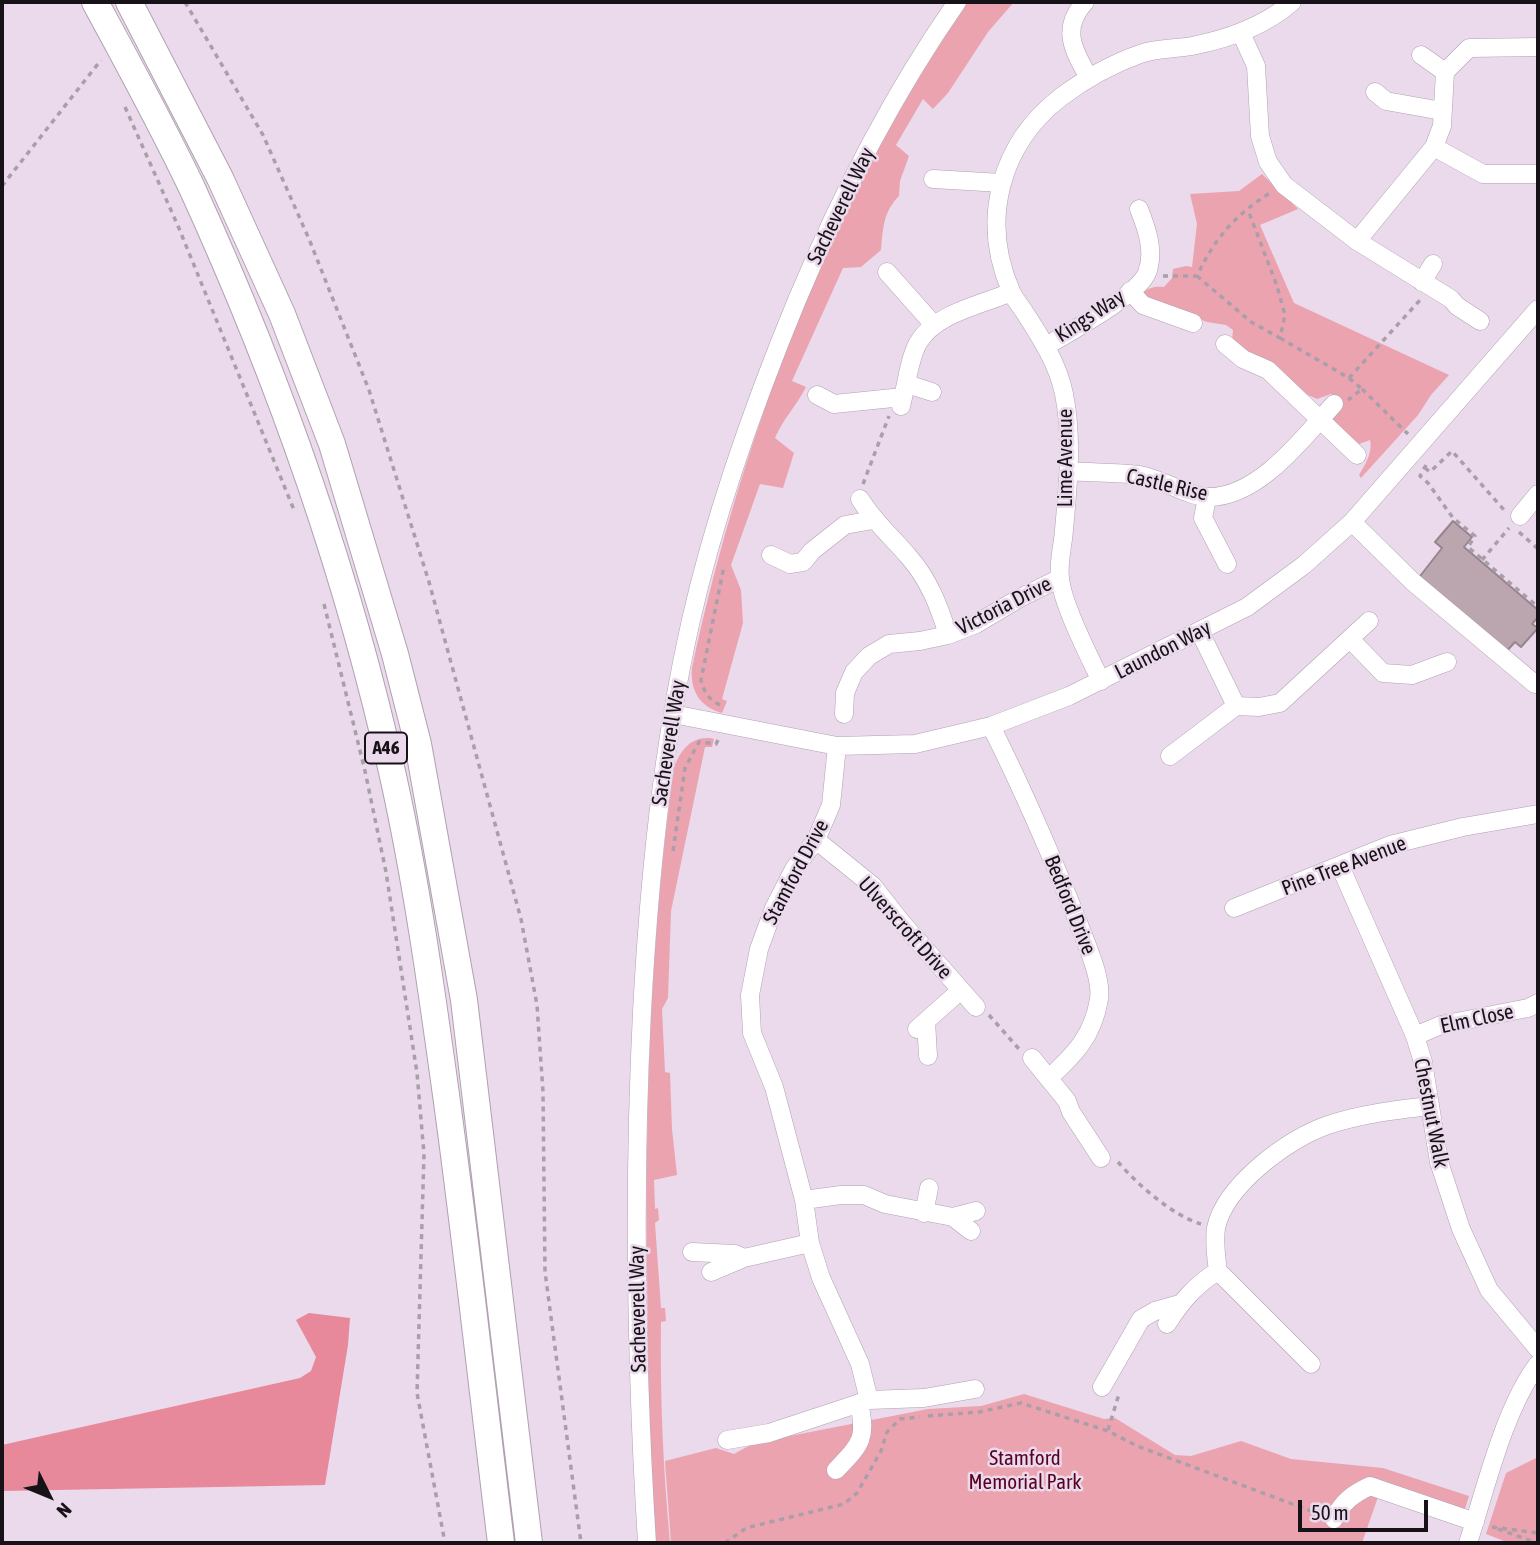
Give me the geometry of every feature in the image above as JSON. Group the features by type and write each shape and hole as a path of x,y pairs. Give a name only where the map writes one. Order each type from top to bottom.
{"highway":[{"name":"A46","path":"95,2 191,186 265,360 316,501 361,651 392,774 424,935 459,1191 501,1543"},
{"name":"A46","path":"129,2 220,178 282,314 332,444 398,667 418,744 464,1000 530,1543"}],"street":[{"name":"Sacheverell Way","path":"647,1543 637,1339 638,1127 645,958 653,849 673,714 691,620 739,450 775,352 816,255 859,165 907,77 957,2"},
{"path":"1085,2 1072,23 1071,47 1089,78"},
{"name":"Lime Avenue","path":"1101,681 1066,600 1060,578 1069,471 1069,433 1064,393 1058,372 1045,346 1011,292 1000,254 996,227 1002,183 1009,159 1024,135 1039,117 1089,78 1142,53 1194,45 1241,33 1281,12 1292,2"},
{"path":"1241,33 1256,66 1260,136 1268,162 1284,185 1357,241 1451,299 1480,321"},
{"path":"1357,241 1434,147 1442,126 1445,72 1469,48 1538,47"},
{"path":"1421,55 1445,72"},
{"path":"1375,92 1387,101 1442,111"},
{"path":"1434,147 1483,174 1538,174"},
{"path":"933,179 1002,183"},
{"name":"Kings Way","path":"1045,346 1117,302 1146,276 1150,261 1149,243 1139,209"},
{"path":"1426,285 1433,264"},
{"path":"887,272 934,325"},
{"path":"1130,291 1143,305 1193,323"},
{"path":"904,396 918,344 934,325 960,311 1011,292"},
{"name":"Laundon Way","path":"673,714 837,746 915,744 991,726 1101,681 1247,607 1304,565 1352,522 1538,309"},
{"path":"1225,344 1243,359 1268,370 1357,455"},
{"path":"817,395 834,404 932,392"},
{"name":"Castle Rise","path":"1069,471 1138,475 1160,480 1207,498 1229,495 1252,486 1334,404"},
{"path":"1520,516 1538,494"},
{"path":"1207,498 1203,518 1227,564"},
{"name":"Victoria Drive","path":"860,499 873,520 910,558 927,582 938,603 948,635"},
{"path":"856,531 873,520"},
{"path":"771,555 790,564 803,562 812,551 845,525 873,520"},
{"path":"1352,522 1413,582 1535,684"},
{"name":"Victoria Drive","path":"844,714 836,691 869,656 889,644 948,635 976,624 1060,578"},
{"path":"1170,756 1236,706 1259,707 1280,703 1369,621"},
{"path":"1200,632 1236,706"},
{"path":"1350,639 1383,673 1412,676 1447,662"},
{"name":"Bedford Drive","path":"991,726 1020,784 1066,892 1092,960 1100,996 1092,1028 1074,1054 1049,1078"},
{"name":"Stamford Drive","path":"836,1470 862,1439 864,1402 860,1364 821,1278 810,1243 804,1200 774,1087 752,1033 750,995 759,949 774,908 794,869 816,840 831,805 837,746"},
{"name":"Pine Tree Avenue","path":"1234,908 1390,845 1464,827 1538,814"},
{"name":"Ulverscroft Drive","path":"816,840 873,886 976,1007"},
{"name":"Chestnut Walk","path":"1340,866 1415,1036 1423,1062 1439,1162 1461,1229 1489,1290 1538,1349"},
{"name":"Ulverscroft Drive","path":"929,1056 922,1025 961,990"},
{"name":"Elm Close","path":"1415,1036 1441,1025 1528,1009 1538,1003"},
{"path":"1032,1058 1068,1101 1071,1112 1107,1157"},
{"path":"1311,1364 1218,1271 1215,1252 1216,1228 1221,1214 1233,1194 1260,1166 1291,1143 1326,1126 1366,1114 1429,1106"},
{"path":"924,1213 929,1188"},
{"path":"804,1200 864,1195 885,1204 924,1213 953,1217 976,1211"},
{"path":"953,1217 971,1231"},
{"path":"711,1272 744,1258 810,1243"},
{"path":"692,1252 744,1258"},
{"path":"1167,1324 1199,1282 1218,1271"},
{"path":"1160,1292 1180,1304"},
{"path":"1102,1387 1141,1319 1155,1311 1180,1304"},
{"path":"1468,1543 1511,1414 1524,1383 1538,1364"},
{"path":"727,1440 769,1433 864,1402 924,1398 975,1389"},
{"path":"1334,1519 1340,1505 1355,1493 1370,1486 1475,1522"}],"path":[{"path":"2,187 103,58 108,70"},
{"path":"125,107 187,249 298,519"},
{"path":"1197,276 1209,251 1226,229 1256,202 1284,185"},
{"path":"1248,210 1283,305 1285,315 1280,338"},
{"path":"1146,276 1197,276 1251,322 1349,378 1362,389 1346,402 1334,404"},
{"path":"1349,378 1426,285"},
{"path":"860,499 890,414 904,396"},
{"path":"1425,468 1430,472 1452,452 1515,522 1520,516"},
{"path":"1420,476 1453,518 1475,536 1468,547 1538,607"},
{"path":"1482,560 1512,525 1538,550"},
{"path":"673,856 685,768 699,742 716,744 728,707 713,702 701,680 724,564"},
{"path":"321,594 365,771 383,860 417,1073 424,1154 417,1393 445,1543"},
{"path":"976,1007 982,1008 1023,1054 1032,1058"},
{"path":"1107,1157 1145,1189 1190,1221 1216,1228"},
{"path":"725,1543 746,1528 844,1504 857,1493 881,1451 887,1432 900,1419 979,1412 1021,1403 1108,1431 1137,1447 1334,1519"},
{"path":"1537,1543 1489,1526 1538,1533"}],"green space":[{"path":"968,2 1014,2 988,32 948,93 933,109 923,99 896,145 909,156 900,181 899,196 885,221 881,250 861,267 843,268 792,381 806,387 775,438 794,453 783,488 760,484 731,565 741,590 743,623 722,699 727,701 722,713 708,707 698,697 693,684 692,668 737,493 766,406 798,321 834,238 874,157 919,78"},
{"path":"1262,174 1298,209 1260,225 1294,303 1449,375 1418,415 1361,478 1359,475 1369,454 1370,440 1359,444 1331,421 1342,404 1331,394 1317,399 1308,395 1273,365 1256,358 1232,340 1233,330 1226,325 1207,322 1140,296 1150,288 1164,287 1172,278 1173,269 1192,267 1197,224 1190,194 1239,191"},
{"path":"714,739 712,747 705,747 671,911 668,998 662,1009 665,1072 670,1073 677,1175 654,1180 655,1209 658,1208 659,1220 655,1223 661,1308 665,1308 666,1321 661,1322 661,1378 670,1543 656,1543 649,1406 647,1205 655,954 674,767 687,746 697,740"},
{"name":"Stamford Memorial Park","path":"1024,1394 1104,1419 1115,1418 1175,1455 1191,1456 1241,1441 1291,1459 1383,1468 1469,1496 1460,1525 1378,1497 1362,1543 671,1543 665,1461 716,1448 734,1454 754,1443 928,1409 981,1406"},
{"path":"1538,1457 1538,1543 1509,1543 1486,1534 1506,1473"}],"shaded area":[{"path":"309,1313 350,1318 325,1485 2,1491 2,1445 300,1378 311,1371 316,1357 296,1320"}],"building":[{"path":"1453,521 1472,537 1464,547 1538,610 1538,617 1532,624 1538,628 1521,647 1515,642 1504,654 1417,580 1442,548 1435,542"}]}
